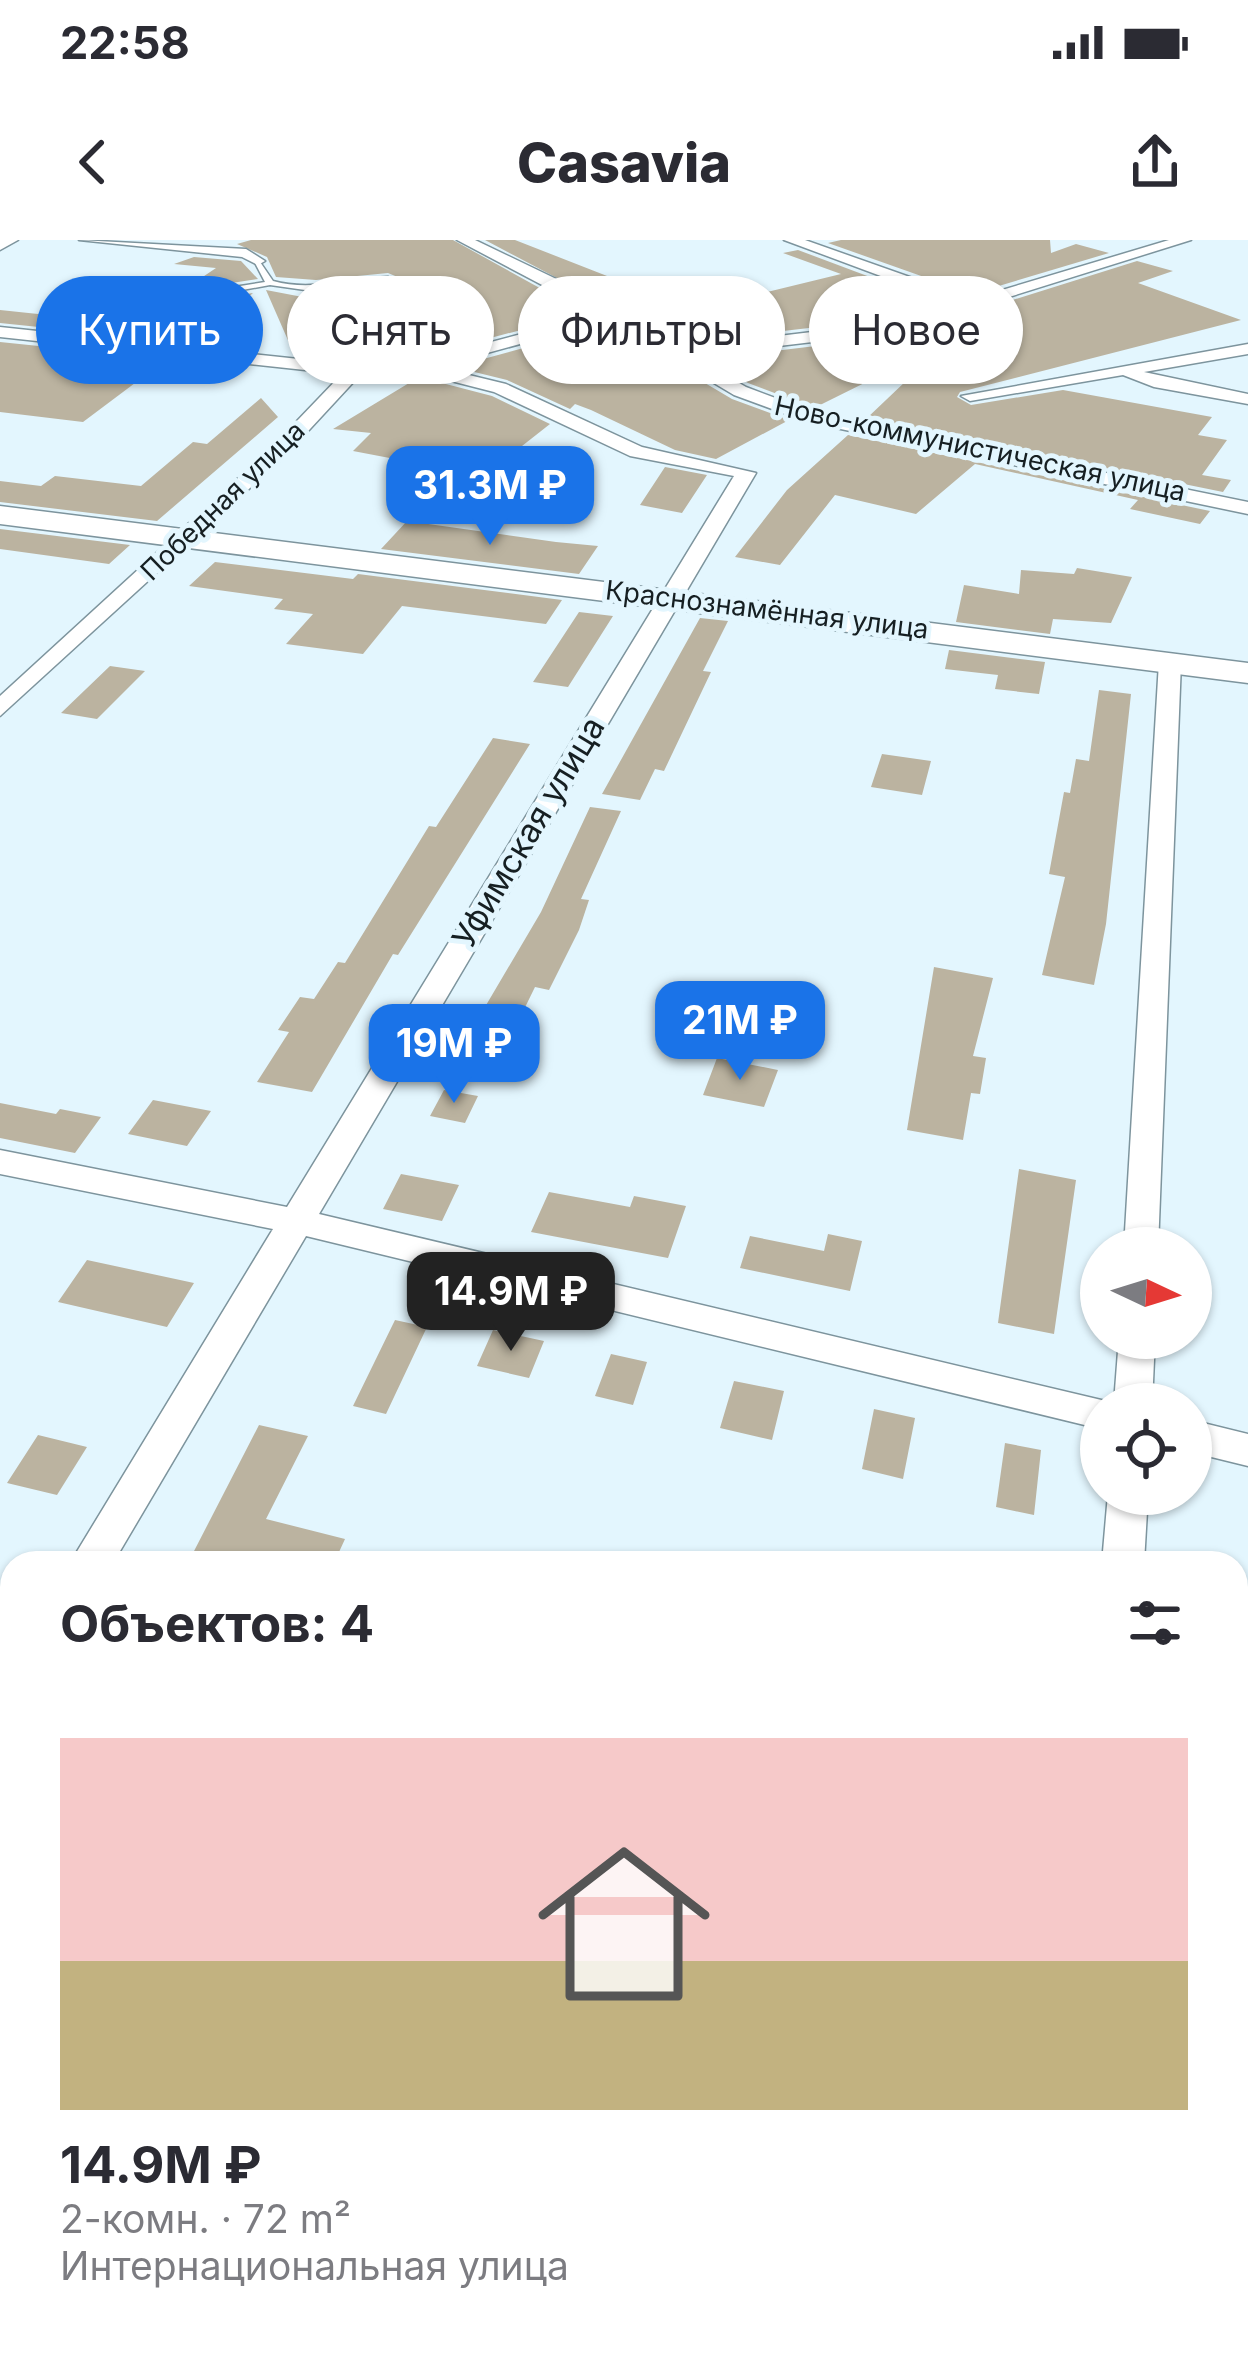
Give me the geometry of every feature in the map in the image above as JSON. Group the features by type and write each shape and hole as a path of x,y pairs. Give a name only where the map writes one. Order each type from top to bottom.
{"street":[{"path":"86,240 246,253 258,261"},
{"name":"Ново-коммунистическая улица","path":"464,240 534,276"},
{"path":"790,240 891,276"},
{"path":"1023,290 1184,240"},
{"path":"0,332 36,336"},
{"path":"970,396 1248,349"},
{"path":"1128,371 1154,382 1248,399"},
{"name":"Победная улица","path":"0,709 188,536 341,384"},
{"name":"Уфимская улица","path":"98,1551 746,473 637,452 484,384"},
{"name":"Ново-коммунистическая улица","path":"729,384 813,418 1248,508"},
{"name":"Краснознамённая улица","path":"0,515 1248,673"},
{"path":"1142,1227 1170,662"},
{"path":"0,1162 295,1221 1080,1409"},
{"path":"1212,1441 1248,1450"},
{"path":"1124,1551 1126,1515"}],"lane":[{"path":"258,261 270,283"},
{"path":"263,284 287,287"}],"building":[{"path":"251,240 453,240 518,276 518,331 494,337 494,276 276,277 267,257 237,244"},
{"path":"485,240 515,240 607,276 553,276"},
{"path":"1050,240 1051,253 1076,244 1109,253 1023,279 921,276 828,243"},
{"path":"798,250 867,276 833,276 841,274 783,253"},
{"path":"194,257 241,261 255,276 204,276 216,268 174,264"},
{"path":"1137,261 1173,271 1138,283 1241,320 1023,376 1023,297"},
{"path":"809,282 809,328 785,331 785,288"},
{"path":"266,290 287,294 287,338"},
{"path":"0,310 36,314 36,327 0,323"},
{"path":"0,342 36,346 36,384 134,384 83,422 0,412"},
{"path":"809,347 809,384 862,384 814,408 751,384 785,384 785,350"},
{"path":"518,349 518,384 707,384 789,420 716,459 675,450 591,410 575,404 570,409 494,377 494,356"},
{"path":"407,384 446,384 492,396 550,424 484,476 353,451 371,433 333,429"},
{"path":"903,384 991,384 960,392 957,397 971,405 1063,390 1212,417 1198,435 1227,440 1202,475 1231,480 1223,492 866,419"},
{"path":"261,398 278,417 157,521 0,502 0,481 41,486 55,476 141,486 193,442 207,444"},
{"path":"848,435 1210,511 1200,524 1130,509 1138,500 975,464 916,514 835,495 780,565 735,557 787,490"},
{"path":"665,467 707,475 682,513 640,505"},
{"path":"407,521 598,546 579,574 381,549"},
{"path":"0,529 130,545 109,564 0,549"},
{"path":"215,562 353,579 358,574 562,600 546,624 402,606 363,654 286,644 313,614 274,609 283,599 189,586"},
{"path":"1077,568 1132,577 1111,623 1053,619 1050,634 956,622 964,585 1019,594 1021,570 1074,574"},
{"path":"579,612 613,616 568,687 533,682"},
{"path":"700,618 728,621 703,671 711,672 664,771 655,769 640,800 602,794"},
{"path":"949,650 1045,662 1039,694 995,689 998,675 945,669"},
{"path":"110,666 145,671 97,719 61,713"},
{"path":"1099,690 1131,694 1106,924 1094,985 1042,975 1065,877 1049,874 1064,792 1070,793 1076,759 1089,761"},
{"path":"493,738 530,744 398,955 393,954 312,1092 257,1082 289,1032 278,1030 300,997 314,999 338,962 345,963 429,826 436,827"},
{"path":"882,754 931,761 922,795 871,787"},
{"path":"590,807 621,811 581,899 589,900 579,930 549,990 535,987 511,1036 472,1029 541,912"},
{"path":"934,967 993,978 973,1056 986,1058 980,1094 971,1093 963,1140 907,1130"},
{"path":"717,1058 778,1070 764,1107 703,1095"},
{"path":"444,1090 478,1096 465,1123 430,1116"},
{"path":"153,1100 211,1111 187,1146 128,1134"},
{"path":"0,1103 101,1117 75,1153 0,1138"},
{"path":"1019,1169 1076,1180 1054,1334 998,1323"},
{"path":"401,1174 459,1185 442,1221 383,1209"},
{"path":"549,1192 630,1207 634,1196 686,1206 668,1258 531,1232"},
{"path":"828,1234 862,1241 850,1291 740,1268 750,1236 824,1251"},
{"path":"87,1260 194,1283 167,1327 58,1302"},
{"path":"395,1320 427,1327 386,1414 353,1406"},
{"path":"493,1330 544,1341 529,1378 477,1366"},
{"path":"611,1354 647,1362 633,1405 595,1396"},
{"path":"734,1381 784,1391 772,1440 720,1428"},
{"path":"874,1409 915,1418 903,1479 862,1469"},
{"path":"259,1425 308,1436 266,1519 345,1539 340,1551 194,1551"},
{"path":"38,1435 87,1447 57,1495 7,1483"},
{"path":"1005,1443 1041,1450 1034,1515 996,1507"}]}
